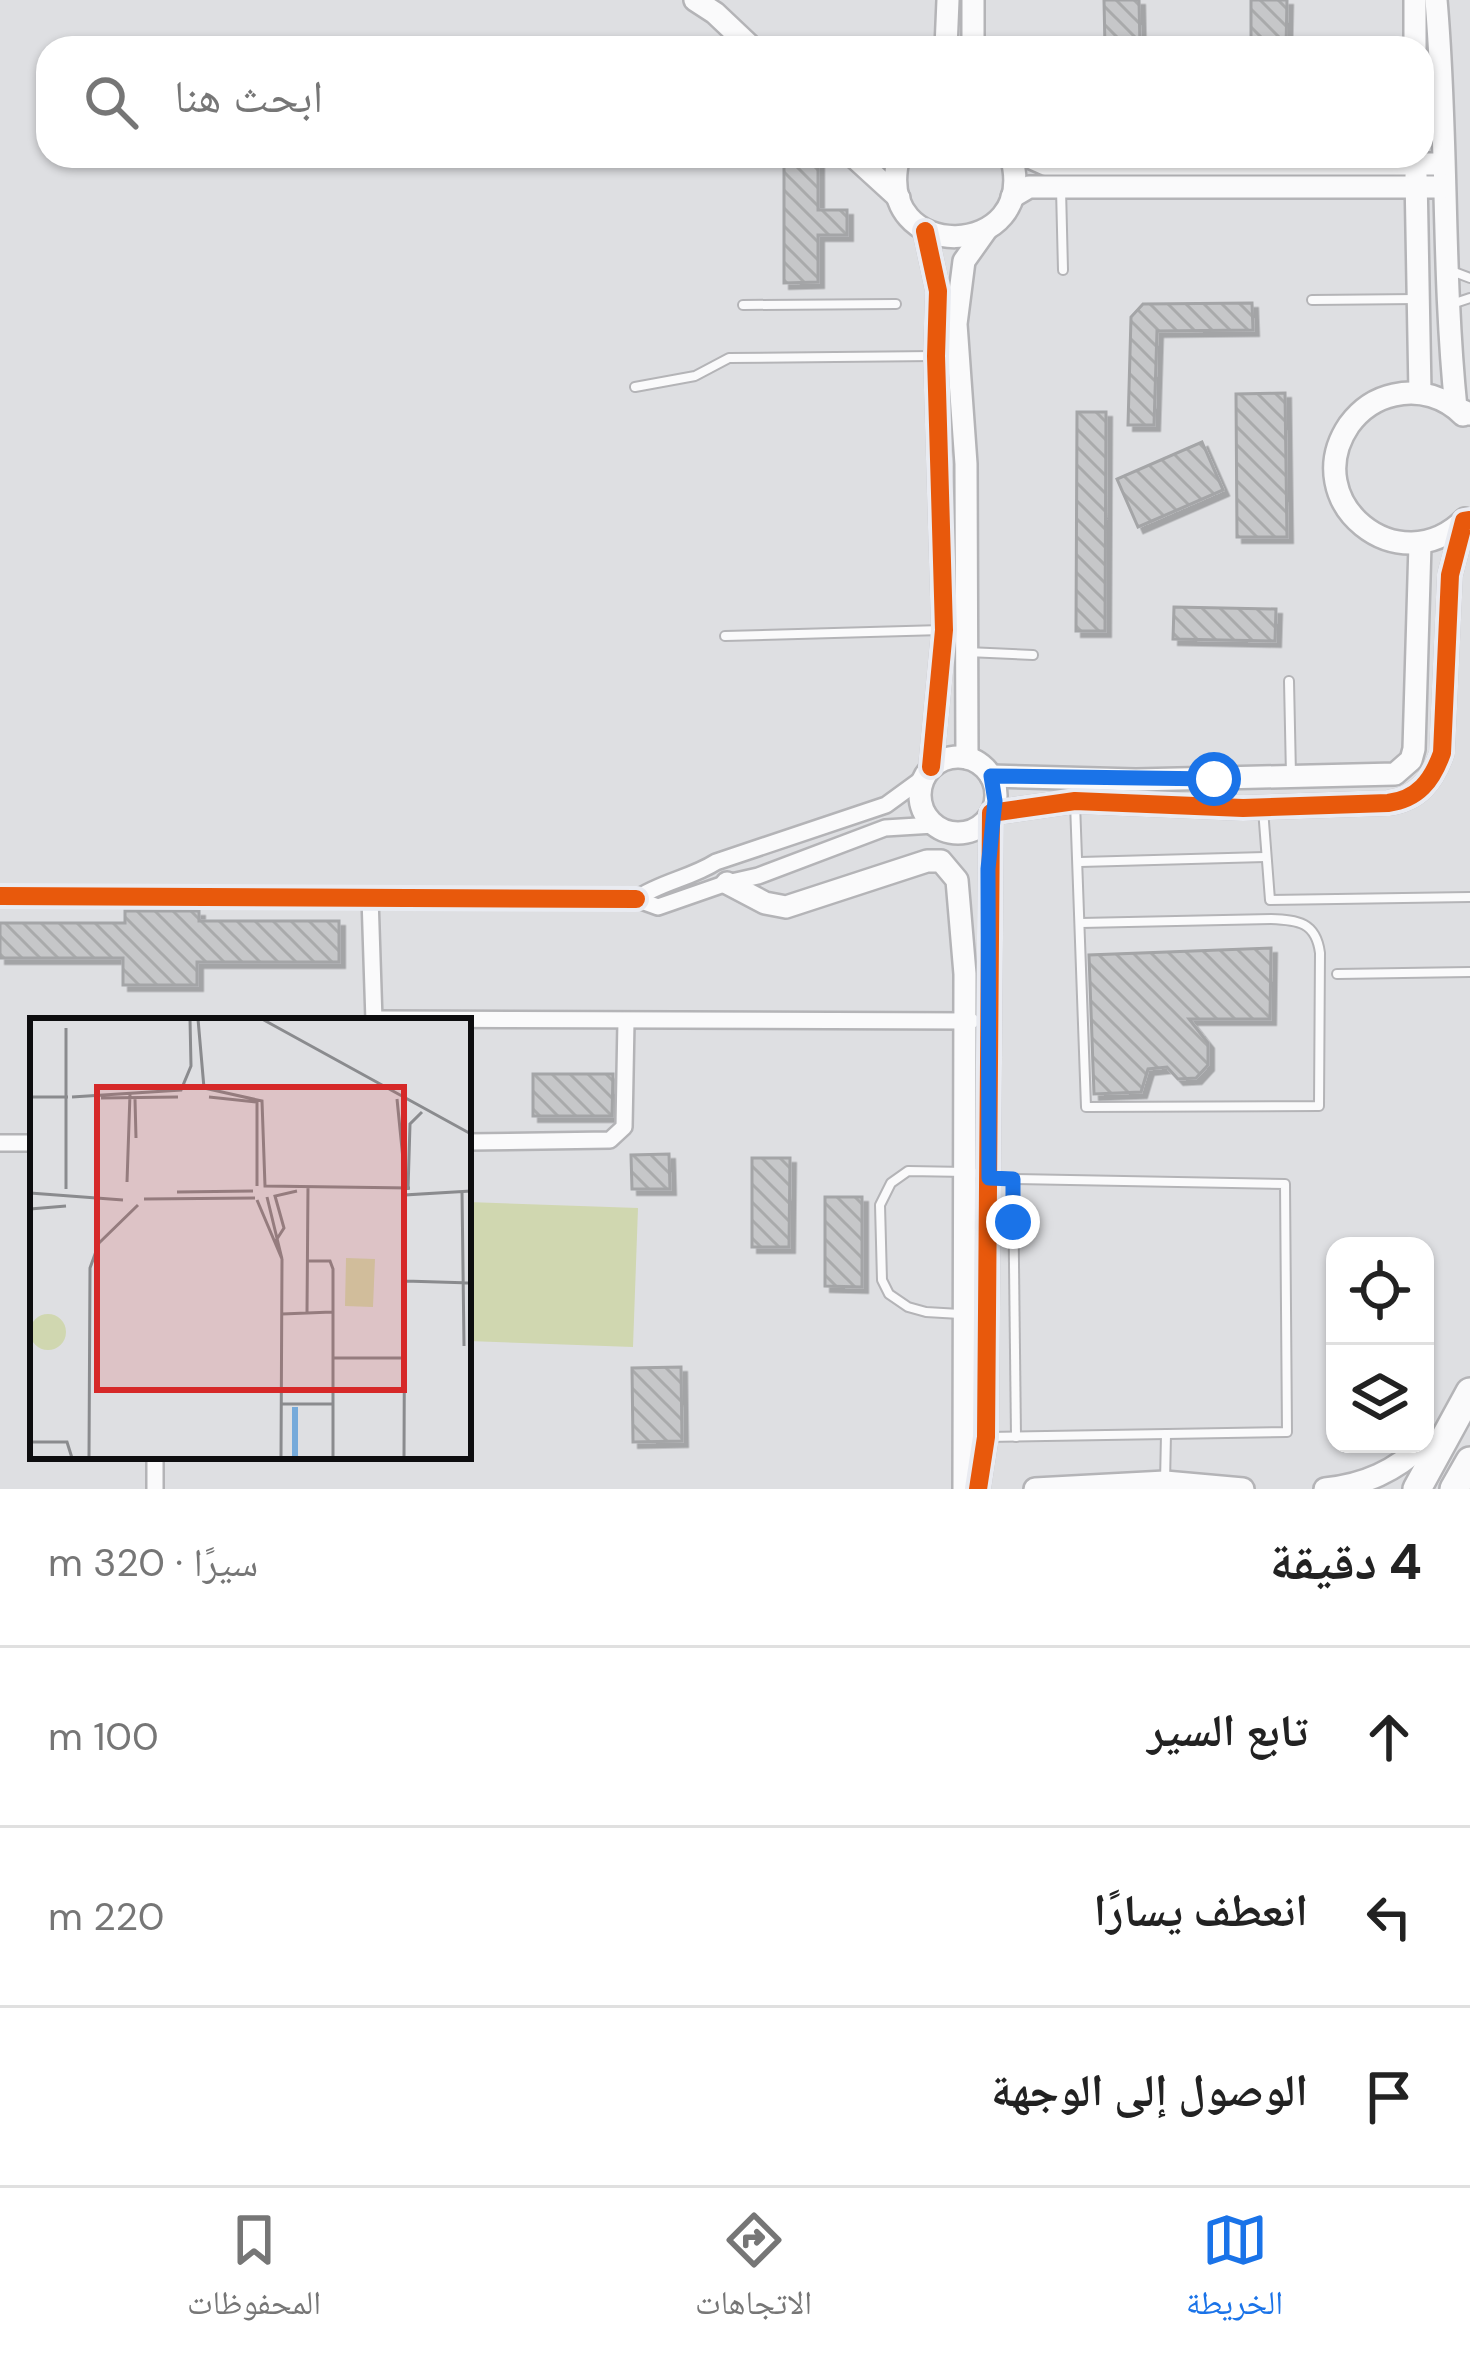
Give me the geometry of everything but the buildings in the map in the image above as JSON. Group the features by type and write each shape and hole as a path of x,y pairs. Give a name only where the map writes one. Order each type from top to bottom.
{"highway":[{"path":"1417,1489 1465,1401"},
{"path":"1454,1489 1470,1460"}],"street":[{"path":"695,0 739,36"},
{"path":"946,36 948,0"},
{"path":"973,0 973,36"},
{"path":"1415,0 1415,36"},
{"path":"1436,0 1445,98 1448,306 1465,415"},
{"path":"1434,162 1443,164"},
{"path":"866,168 926,231 956,238 986,230"},
{"path":"896,168 899,198"},
{"path":"967,758 966,464 956,324 964,261 1006,209 1014,168"},
{"path":"1415,168 1420,393"},
{"path":"1012,196 1029,187 1443,187"},
{"path":"926,231 938,291 944,630 920,804 934,825"},
{"path":"1465,415 1420,393 1384,397 1367,406 1343,434 1335,469 1344,504 1368,532 1384,540 1420,544 1439,538 1468,518"},
{"path":"722,872 758,876 886,829 934,825 959,833 983,823 991,813 1075,801 1263,807 1402,801 1417,793 1433,774 1442,753 1450,575 1468,518"},
{"path":"991,776 1136,780 1384,777 1405,768 1411,760 1416,708 1420,544"},
{"path":"0,896 636,898 658,907 722,872 886,805 954,757 967,758 991,776 995,788 977,1021 986,1437 978,1489"},
{"path":"722,872 766,903 786,907 904,865 941,861 957,880 977,1021"},
{"path":"370,897 374,1018"},
{"path":"471,1020 977,1021"},
{"path":"471,1142 610,1140 624,1127 626,1021"},
{"path":"964,1489 967,1315 978,1175"},
{"path":"1434,1434 1465,1401"},
{"path":"1325,1489 1352,1486 1399,1468 1415,1453"},
{"path":"1035,1489 1244,1489"}],"lane":[{"path":"1061,188 1063,270"},
{"path":"1447,269 1470,278"},
{"path":"1448,306 1470,298"},
{"path":"1312,300 1419,299"},
{"path":"743,305 896,304"},
{"path":"635,387 694,376 729,358 936,356"},
{"path":"725,636 944,630"},
{"path":"965,652 1033,655"},
{"path":"1289,681 1291,778"},
{"path":"1075,801 1086,1107 1319,1106 1320,953 1311,927 1299,920 1271,919 1081,923"},
{"path":"1263,807 1270,900 1470,897"},
{"path":"1080,862 1265,857"},
{"path":"1337,974 1470,972"},
{"path":"967,1315 926,1312 890,1294 882,1280 880,1205 891,1183 908,1171 1013,1179 1285,1184 1287,1432 986,1437"},
{"path":"1013,1179 1016,1437"},
{"path":"1166,1434 1166,1486"}],"green space":[{"path":"471,1202 638,1208 633,1347 471,1341"}],"cycle path":[{"path":"925,231 938,291 944,630 931,767"},
{"path":"978,1489 986,1437 991,813 1075,801 1243,808 1388,803 1416,793 1434,772 1442,753 1450,575 1464,521 1470,520"},
{"path":"0,896 636,899"}],"route":[{"path":"1013,1222 1013,1179 989,1178 988,869 995,801 991,776 1214,779"}]}
